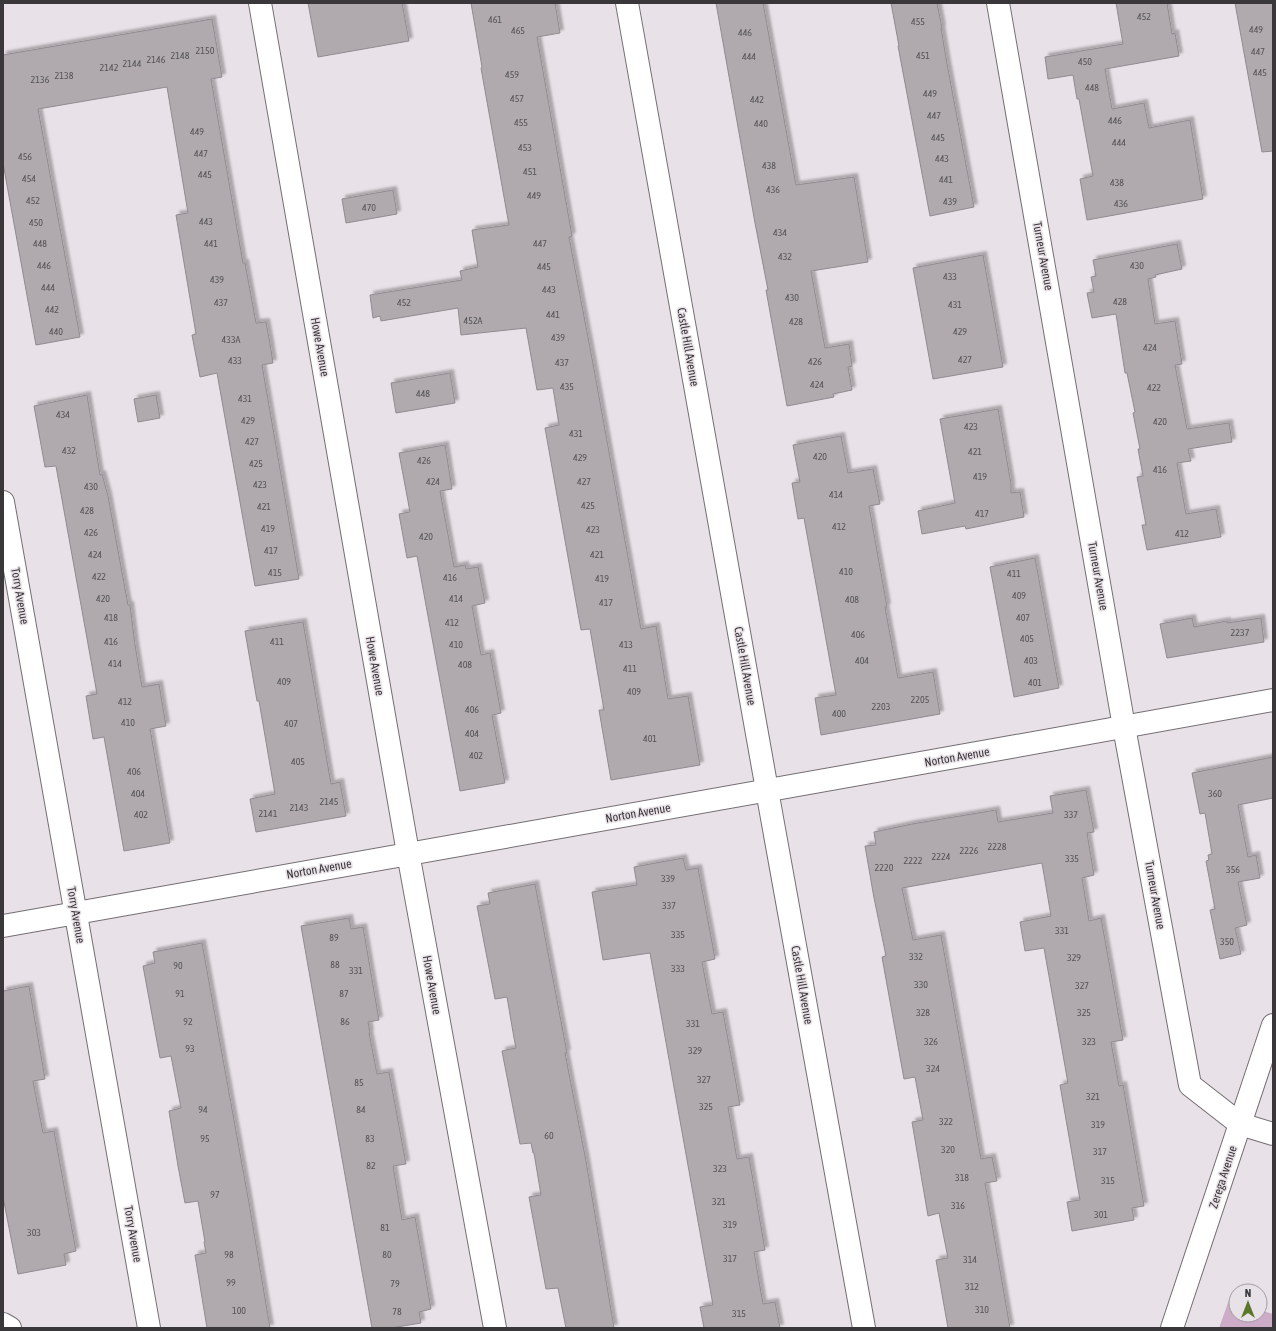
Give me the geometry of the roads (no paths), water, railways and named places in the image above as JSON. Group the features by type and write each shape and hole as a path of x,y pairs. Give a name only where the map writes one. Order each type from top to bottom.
{"street":[{"name":"Howe Avenue","path":"260,3 408,853 495,1328"},
{"name":"Castle Hill Avenue","path":"627,3 864,1328"},
{"name":"Turneur Avenue","path":"998,3 1124,727 1190,1086 1240,1124"},
{"name":"Torry Avenue","path":"3,502 149,1328"},
{"name":"Norton Avenue","path":"3,926 1273,700"},
{"name":"Zerega Avenue","path":"1172,1328 1273,1025"},
{"path":"1240,1124 1273,1134"},
{"path":"3,1324 10,1328"}]}
